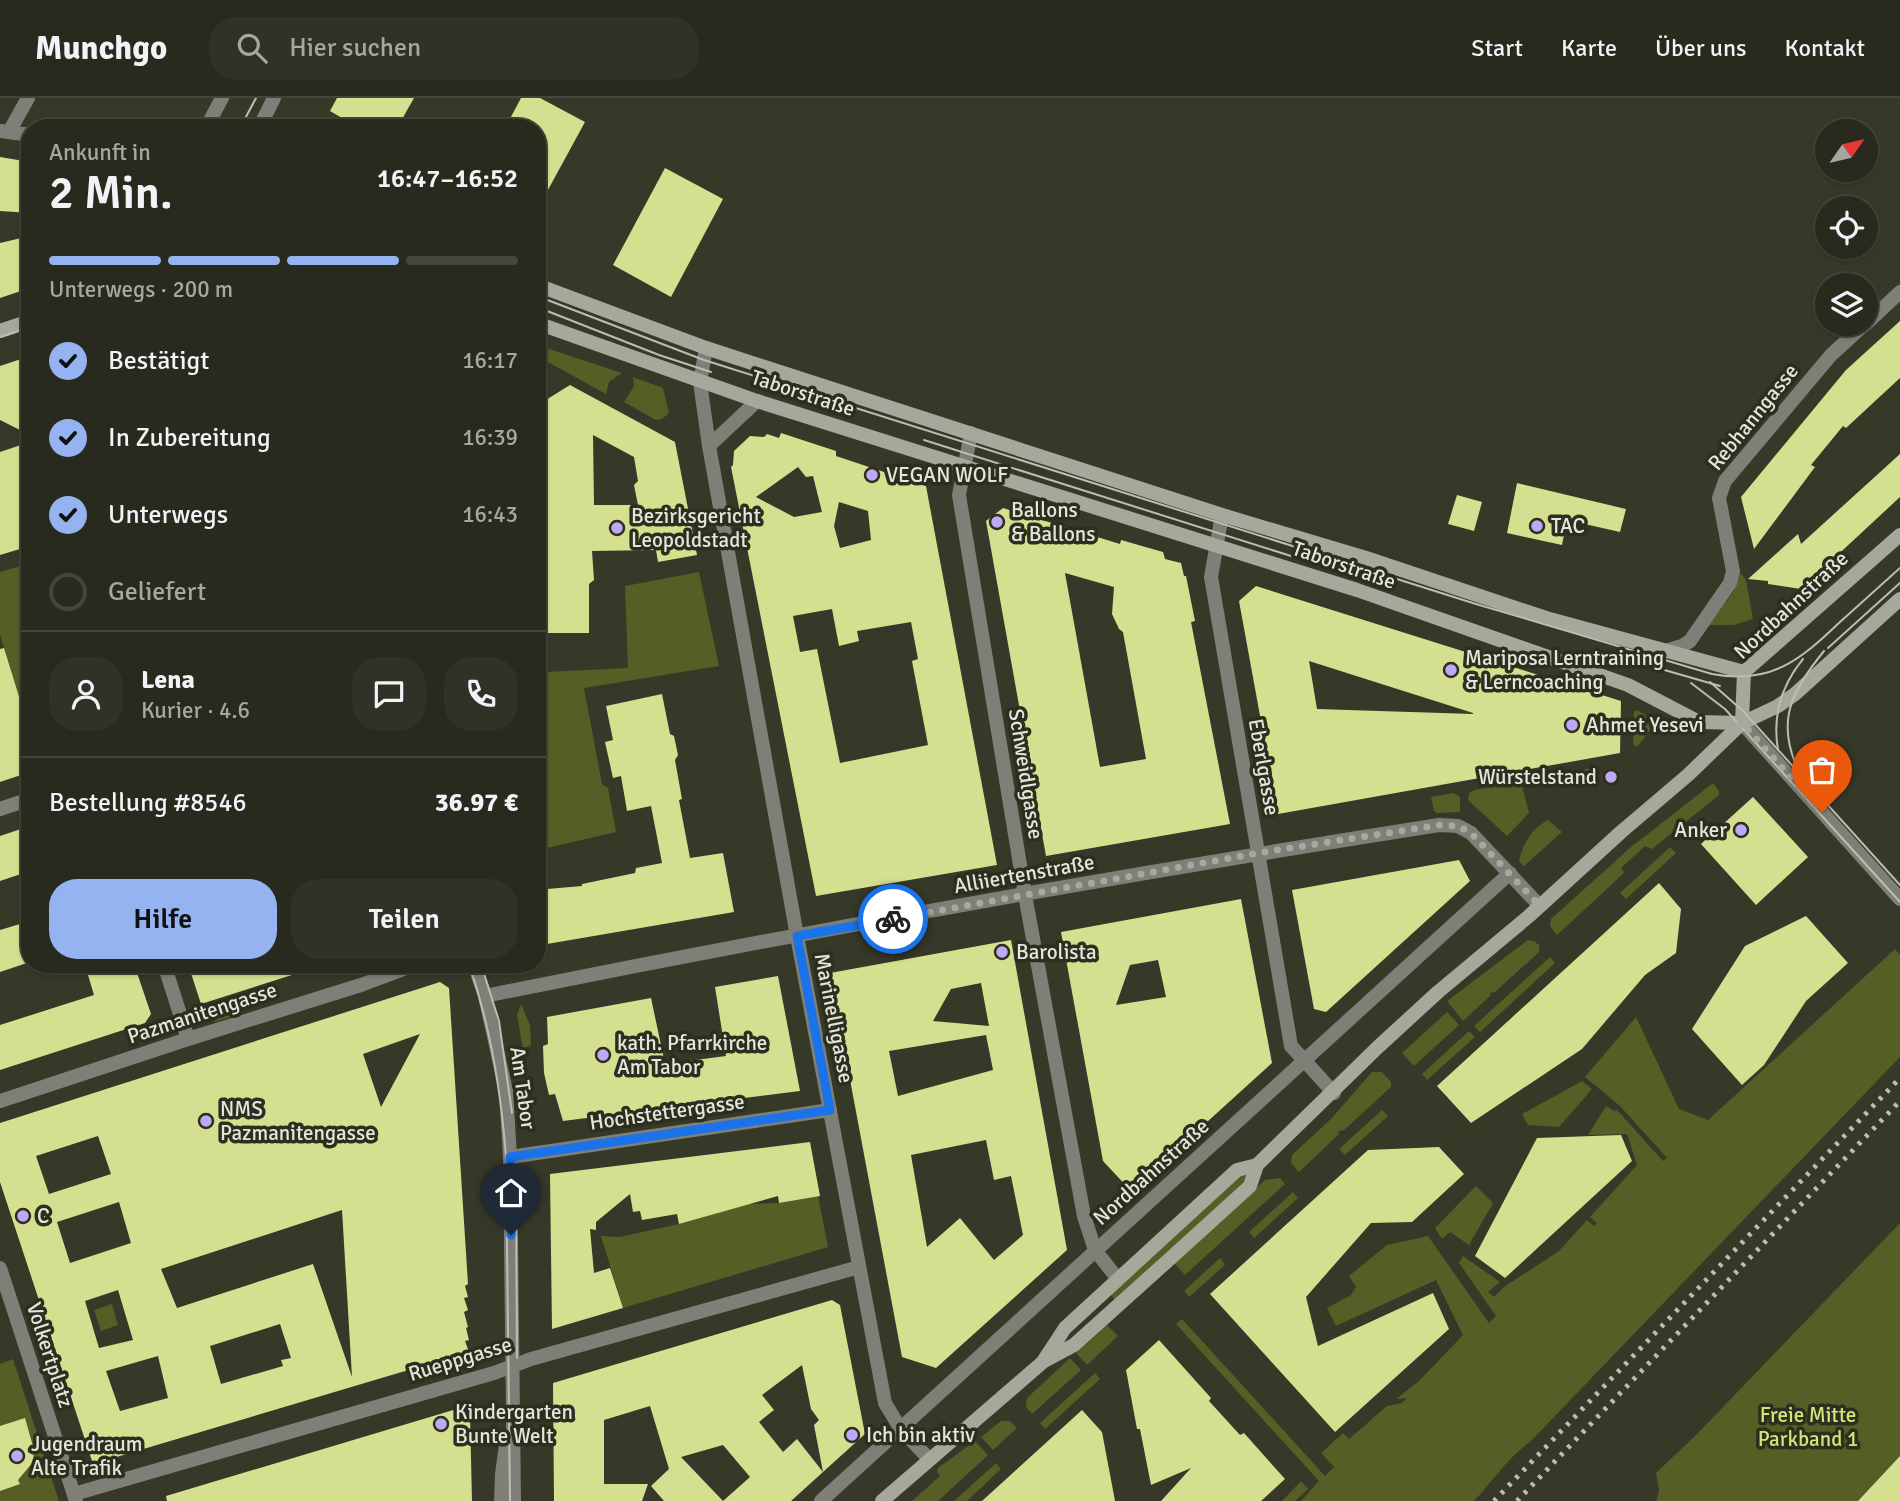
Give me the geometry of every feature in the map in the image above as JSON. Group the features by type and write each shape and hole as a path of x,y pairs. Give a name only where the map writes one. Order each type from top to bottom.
{"main road":[{"name":"Taborstraße","path":"546,288 706,348 1222,515 1366,558 1546,618 1744,672"},
{"path":"0,331 21,324"},
{"name":"Taborstraße","path":"546,326 757,401 1357,590 1628,685 1699,722 1742,723"},
{"name":"Nordbahnstraße","path":"1742,723 1744,672 1900,535"},
{"path":"882,1501 1044,1361 1074,1345 1250,1186 1257,1165 1438,992 1540,906 1620,832 1688,775 1742,723 1778,706 1795,694 1900,599"},
{"path":"1044,1361 1065,1328 1117,1278 1237,1170 1257,1165"}],"street":[{"path":"5,131 28,98"},
{"path":"211,119 222,98"},
{"path":"264,119 274,98"},
{"name":"Rebhanngasse","path":"1878,312 1900,292"},
{"name":"Rebhanngasse","path":"1665,651 1690,641 1730,583 1732,562 1719,498 1725,481 1830,355 1851,336"},
{"path":"700,382 706,348"},
{"name":"Marinelligasse","path":"700,382 709,446 797,936 885,1403 900,1428 929,1459"},
{"path":"709,446 757,401"},
{"name":"Schweidlgasse","path":"971,433 959,495 1025,895 1083,1216 1096,1250 1117,1278"},
{"name":"Eberlgasse","path":"1222,515 1211,577 1291,1046 1334,1093"},
{"path":"1742,723 1900,900"},
{"path":"0,809 21,802"},
{"name":"Alliiertenstraße","path":"485,996 797,936 1258,853 1450,825 1471,833 1540,906"},
{"name":"Nordbahnstraße","path":"821,1501 1510,873"},
{"path":"167,973 188,1039"},
{"name":"Pazmanitengasse","path":"0,1101 393,973"},
{"name":"Am Tabor","path":"477,973 485,996 506,1091 510,1157 514,1501"},
{"name":"Hochstettergasse","path":"510,1157 830,1110"},
{"name":"Rueppgasse","path":"75,1498 495,1373 512,1364 859,1266"},
{"name":"Volkertplatz","path":"0,1268 75,1498"},
{"name":"Am Tabor","path":"501,1501 512,1388"}],"green space":[{"path":"546,348 622,373 609,382 606,394 546,361"},
{"path":"633,377 663,388 669,413 660,419 654,419 624,402 634,386"},
{"path":"21,566 21,703 0,635 0,572"},
{"path":"699,572 719,666 584,688 602,784 608,788 616,832 547,848 546,858 546,672 628,668 625,586"},
{"path":"1740,573 1746,580 1753,619 1734,625 1709,625 1734,591"},
{"path":"1637,710 1655,723 1638,746 1635,746 1634,712"},
{"path":"1598,767 1598,772 1570,784 1567,782 1565,773"},
{"path":"1521,782 1529,813 1507,836 1468,800 1469,793 1474,790"},
{"path":"1713,783 1719,795 1652,849 1645,846 1621,868 1624,872 1622,875 1557,935 1550,926 1551,919 1631,847"},
{"path":"1454,793 1460,797 1460,812 1434,811 1431,797"},
{"path":"1548,820 1562,832 1524,866 1519,862 1525,844 1537,827"},
{"path":"1670,847 1676,853 1626,899 1620,893"},
{"path":"1528,940 1539,945 1539,952 1495,992 1490,993 1463,1021 1447,1001"},
{"path":"1895,949 1900,955 1900,1057 1530,1442 1507,1462 1474,1501 1301,1501 1319,1481 1176,1324 1182,1319 1325,1476 1334,1467 1321,1453 1343,1433 1349,1439 1387,1406 1402,1403 1407,1398 1396,1399 1419,1381 1463,1335 1436,1280 1336,1326 1327,1308 1351,1295 1356,1287 1349,1276 1387,1245 1428,1236 1489,1323 1496,1316 1459,1263 1463,1256 1500,1282 1488,1292 1494,1297 1504,1287 1559,1251 1587,1220 1594,1226 1597,1223 1590,1217 1637,1165 1627,1134 1588,1135 1606,1106 1617,1110 1663,1161 1667,1158 1620,1106 1585,1077 1636,1017 1679,1109 1708,1120"},
{"path":"1550,957 1555,963 1480,1032 1474,1026"},
{"path":"240,1000 243,1013 215,1022 212,1011 214,1008"},
{"path":"521,1004 530,1025 531,1045 523,1049 517,1015"},
{"path":"1447,1012 1459,1025 1414,1066 1402,1053"},
{"path":"1469,1031 1475,1037 1427,1080 1422,1074"},
{"path":"1372,1072 1382,1072 1391,1082 1391,1087 1344,1130 1339,1131 1299,1172 1291,1163 1292,1155 1332,1118"},
{"path":"1582,1081 1592,1089 1559,1127 1528,1125 1522,1114"},
{"path":"1382,1110 1388,1116 1345,1155 1339,1149"},
{"path":"1246,1173 1247,1179 1115,1300 1110,1294"},
{"path":"1280,1178 1285,1184 1185,1275 1174,1263 1265,1180"},
{"path":"1476,1186 1493,1203 1469,1245 1450,1232 1442,1239 1435,1228"},
{"path":"1293,1192 1298,1198 1254,1238 1249,1232"},
{"path":"818,1196 828,1247 623,1308 601,1236 620,1237 679,1224 748,1204 779,1203"},
{"name":"Freie Mitte Parkband 1","path":"1900,1223 1900,1456 1858,1501 1656,1501 1659,1491 1656,1473 1698,1433"},
{"path":"1220,1258 1225,1265 1189,1297 1184,1291"},
{"path":"112,1304 118,1325 101,1331 94,1310"},
{"path":"1107,1325 1118,1336 1087,1365 1076,1353"},
{"path":"1070,1358 1081,1370 1032,1414 1026,1407 1027,1398"},
{"path":"13,1359 59,1501 0,1501 0,1364"},
{"path":"1095,1373 1100,1379 1045,1429 1040,1423"},
{"path":"1001,1421 1010,1421 1017,1428 993,1450 981,1437"},
{"path":"975,1441 988,1455 938,1501 912,1501 940,1476 938,1468"},
{"path":"996,1463 1001,1469 967,1501 954,1501"},
{"path":"1301,1481 1308,1489 1295,1501 1282,1501"}],"building":[{"path":"337,98 414,98 402,119 344,119 330,111"},
{"path":"521,98 540,98 585,122 546,194 546,119 510,119"},
{"path":"0,157 21,160 21,212 0,211"},
{"path":"665,168 723,199 671,297 613,265"},
{"path":"21,238 21,291 0,298 0,243"},
{"path":"1900,321 1900,378 1846,428 1843,426 1811,465 1815,467 1754,549 1741,497 1846,370"},
{"path":"21,359 21,430 0,420 0,366"},
{"name":"Bezirksgericht Leopoldstadt","path":"570,385 675,442 697,555 658,562 656,550 592,551 594,580 589,584 589,633 546,633 546,400","holes":["593,435 634,457 638,481 634,485 638,505 594,505"]},
{"path":"781,433 836,451 836,456 926,486 997,865 816,896 731,467 734,451 750,436 764,437 767,434 779,438","holes":["798,467 806,477 813,476 822,512 794,517 756,497","839,502 868,511 871,540 840,548 834,526","832,609 839,646 859,641 857,631 911,622 918,659 912,661 928,745 840,763 817,649 800,652 793,616"]},
{"path":"21,445 21,549 0,555 0,452"},
{"path":"1900,454 1900,497 1801,589 1748,579 1798,534 1801,544"},
{"path":"1517,483 1626,509 1620,532 1567,520 1562,545 1507,533"},
{"path":"1457,495 1482,502 1474,531 1448,524"},
{"path":"1003,508 1120,544 1121,540 1163,552 1165,559 1181,563 1195,621 1191,622 1230,824 1046,856 986,521","holes":["1065,573 1114,587 1112,614 1123,632 1146,759 1100,767"]},
{"path":"1256,586 1621,701 1620,753 1278,814 1239,601","holes":["1309,661 1473,713 1317,709"]},
{"path":"4,648 21,703 21,775 0,782 0,649"},
{"path":"662,694 670,734 674,736 678,755 675,760 682,799 679,800 690,858 723,853 734,912 547,944 547,889 582,886 635,873 636,868 662,863 651,806 627,811 621,776 613,778 605,742 613,740 606,706"},
{"path":"1753,797 1808,857 1756,905 1701,844"},
{"path":"21,829 21,874 0,881 0,836"},
{"path":"1459,860 1470,881 1326,1012 1314,1009 1292,890"},
{"path":"1659,883 1681,909 1676,953 1645,975 1582,1049 1471,1123 1437,1086"},
{"path":"1241,899 1272,1063 1131,1191 1103,1161 1061,932","holes":["1158,960 1166,997 1116,1005 1130,965"]},
{"path":"1806,916 1848,963 1806,1001 1764,1065 1742,1085 1692,1029 1745,946"},
{"path":"21,924 21,965 0,972 0,930"},
{"path":"1011,940 1067,1250 936,1368 902,1357 830,973","holes":["981,983 989,1026 933,1021 951,989","986,1035 993,1070 898,1096 889,1051","986,1140 994,1180 1011,1176 1023,1235 994,1260 960,1218 927,1247 911,1155"]},
{"path":"137,973 151,1014 145,1023 0,1070 0,1025 94,995 88,975"},
{"path":"191,973 298,973 201,1004"},
{"path":"778,976 800,1091 563,1121 555,1094 549,1095 544,1073 543,1046 548,1044 547,1017 651,998 665,1064 726,1056 715,987"},
{"path":"440,982 449,988 468,1284 465,1286 468,1297 464,1298 468,1310 464,1312 469,1340 465,1341 469,1352 93,1464 0,1182 0,1123","holes":["420,1034 381,1107 363,1054","98,1136 111,1174 49,1194 36,1156","119,1202 131,1243 70,1263 57,1222","342,1210 352,1377 313,1264 177,1308 161,1269","118,1290 133,1340 99,1348 85,1301","280,1324 291,1358 281,1360 283,1366 221,1384 210,1346","158,1356 168,1398 120,1411 106,1371"]},
{"path":"1621,1135 1632,1161 1505,1278 1475,1256 1537,1138"},
{"path":"810,1142 820,1196 779,1203 778,1196 679,1224 677,1214 642,1220 640,1211 633,1212 630,1194 596,1222 596,1230 590,1229 594,1273 610,1268 623,1308 552,1329 550,1174"},
{"path":"1439,1147 1464,1174 1412,1222 1371,1223 1306,1297 1318,1346 1433,1293 1449,1329 1335,1432 1210,1294 1368,1150"},
{"path":"832,1300 840,1305 865,1434 791,1501 723,1501 664,1501 651,1486 669,1469 650,1406 604,1420 604,1484 648,1484 642,1501 554,1501 553,1383","holes":["802,1365 811,1409 819,1420 814,1425 823,1472 797,1439 783,1452 759,1422 774,1410 762,1395","723,1445 750,1477 723,1501 681,1457"]},
{"path":"1159,1340 1211,1398 1209,1401 1240,1435 1244,1433 1285,1479 1261,1501 1161,1501 1191,1468 1151,1485 1126,1370"},
{"path":"460,1408 468,1410 470,1416 472,1501 167,1501 166,1496"},
{"path":"1082,1410 1102,1432 1115,1501 982,1501"},
{"name":"Jugendraum Alte Trafik","path":"25,1418 34,1450 33,1462 18,1480 20,1484 0,1491 0,1426"},
{"path":"1900,1456 1900,1501 1858,1501"}],"tram line":[{"path":"245,119 256,98"},
{"path":"546,299 704,360 1476,604 1712,674 1751,676 1783,666 1811,648 1900,568"},
{"path":"546,311 659,355 711,372"},
{"path":"0,337 21,330"},
{"path":"924,440 1291,556"},
{"path":"1828,648 1900,583"},
{"path":"1796,765 1788,733 1791,704 1804,678 1824,651"},
{"path":"1602,652 1720,686"},
{"path":"1778,750 1776,725 1780,702 1789,680 1803,659"},
{"path":"1710,682 1743,711 1900,885"},
{"path":"1691,683 1725,709 1900,902"},
{"path":"472,973 494,1060 506,1157 510,1501"},
{"path":"484,973 499,1021 512,1113"},
{"path":"516,1193 517,1358"}],"railway":[{"path":"1494,1501 1900,1078"},
{"path":"1517,1501 1900,1101"}],"way so far":[{"path":"893,919 1258,853 1439,825 1458,826 1471,833 1540,906 1620,832 1688,775 1742,723 1822,812"}],"place":[{"name":"VEGAN WOLF","path":"872,475"},
{"name":"Ballons & Ballons","path":"997,522"},
{"name":"TAC","path":"1537,526"},
{"name":"Bezirksgericht Leopoldstadt","path":"617,528"},
{"name":"Mariposa Lerntraining & Lerncoaching","path":"1451,670"},
{"name":"Ahmet Yesevi","path":"1572,725"},
{"name":"Würstelstand","path":"1611,777"},
{"name":"Anker","path":"1741,830"},
{"name":"Barolista","path":"1002,952"},
{"name":"kath. Pfarrkirche Am Tabor","path":"603,1055"},
{"name":"NMS Pazmanitengasse","path":"206,1121"},
{"name":"C","path":"23,1216"},
{"name":"Kindergarten Bunte Welt","path":"441,1424"},
{"name":"Ich bin aktiv","path":"852,1435"},
{"name":"Jugendraum Alte Trafik","path":"17,1456"}],"route":[{"path":"511,1235 510,1157 830,1110 797,936 893,919"}]}
